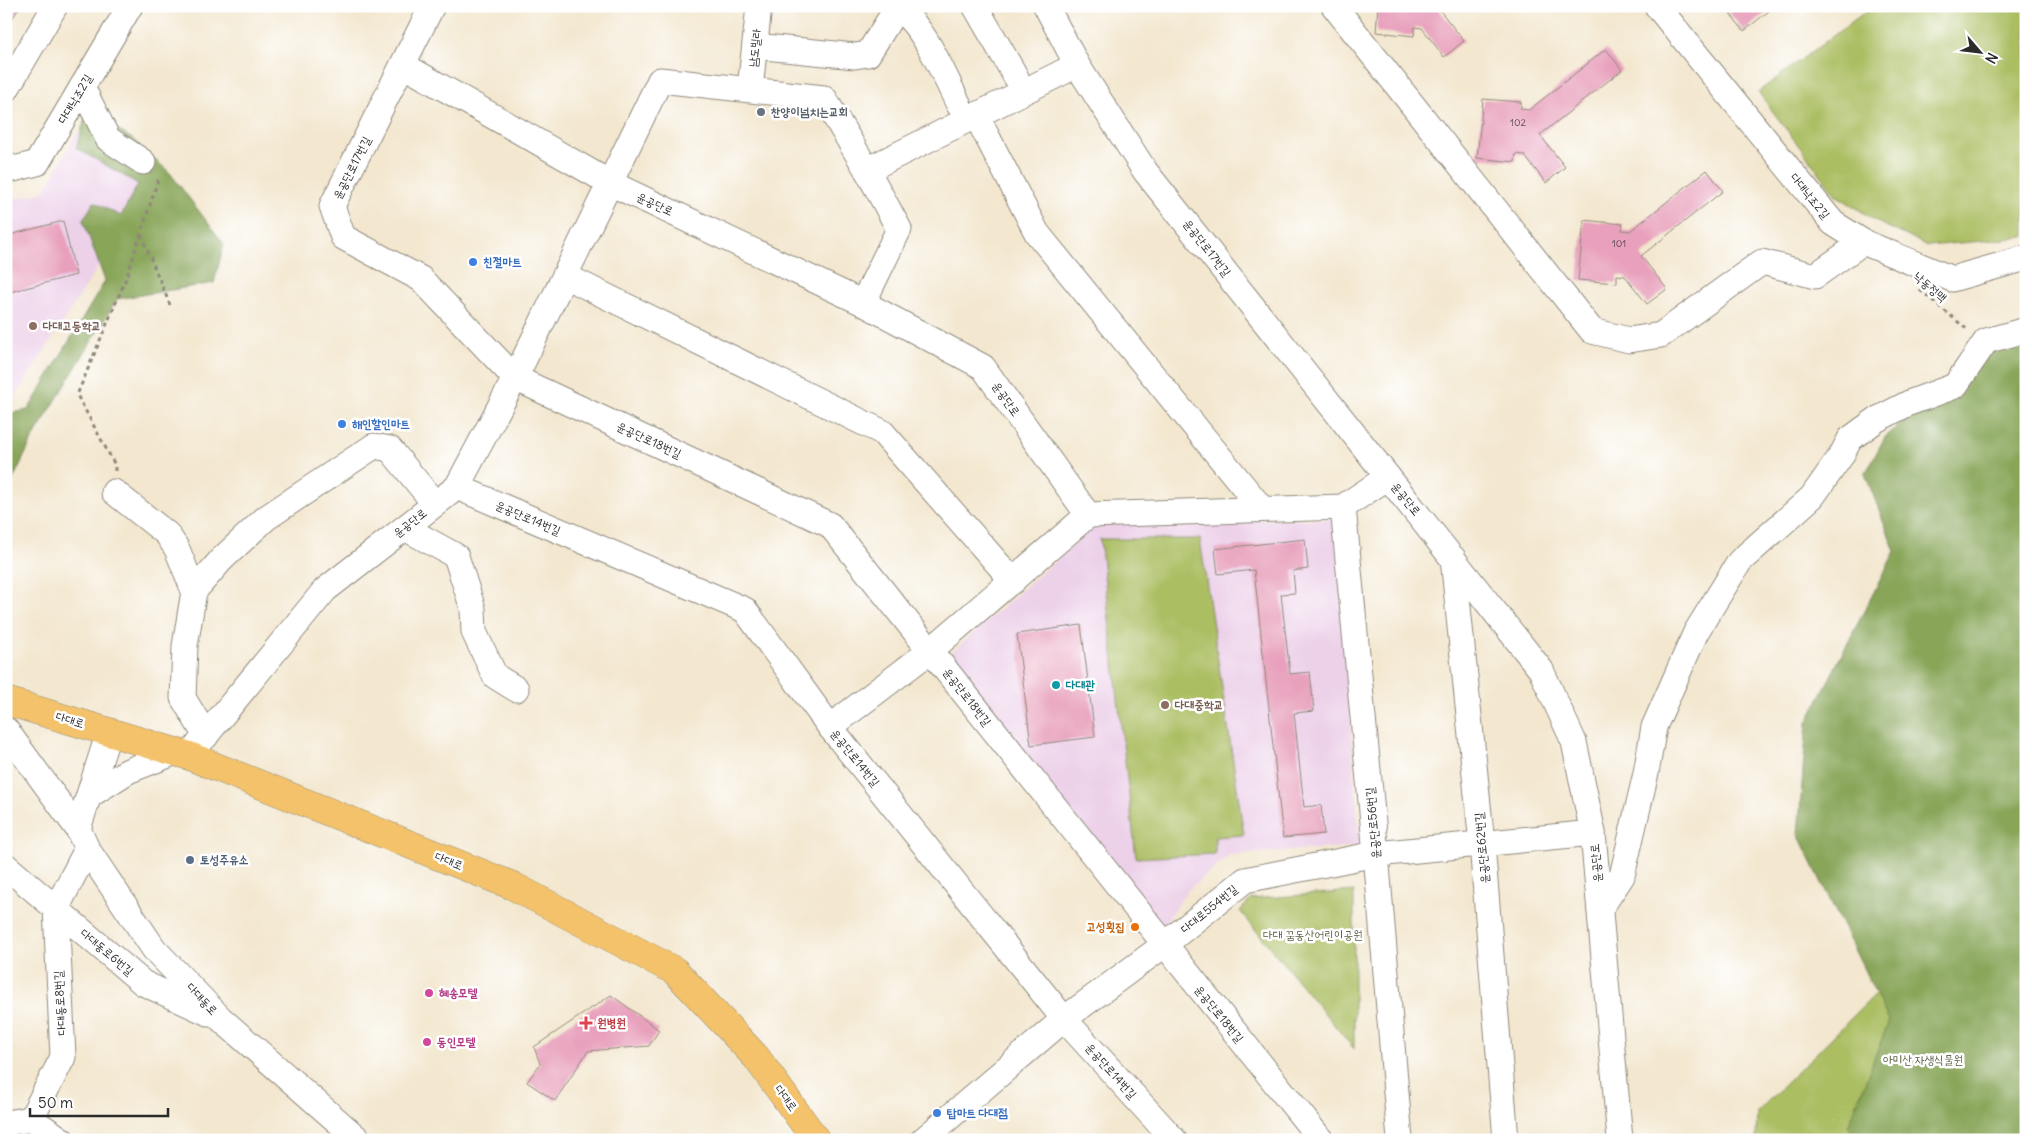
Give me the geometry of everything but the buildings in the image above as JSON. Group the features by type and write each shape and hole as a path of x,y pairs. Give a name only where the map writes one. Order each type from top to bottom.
{"main road":[{"name":"다대로","path":"6,701 108,732 190,748 513,886 674,972 756,1057 816,1140"}],"street":[{"path":"6,90 55,6"},
{"name":"다대낙조2길","path":"6,165 14,169 37,164 130,6"},
{"name":"윤공단로17번길","path":"432,6 332,206 343,237 421,279 515,378"},
{"name":"남도빌라","path":"750,89 759,6"},
{"path":"975,6 1016,77"},
{"name":"윤공단로17번길","path":"1046,6 1077,65 1145,170 1388,477"},
{"path":"1334,6 1592,331 1629,340 1661,335 1762,262 1815,276 1863,242"},
{"name":"다대낙조2길","path":"1657,6 1832,223 1863,242 1952,279 2026,258"},
{"path":"755,46 855,56 868,54 895,7 915,25 967,110 1037,233 1262,509"},
{"path":"403,65 610,183 660,80 824,98 867,170 899,229 863,303"},
{"path":"867,170 967,110 1077,65"},
{"path":"82,87 108,139 143,162"},
{"name":"윤공단로","path":"190,748 325,590 456,487 515,378 610,183 863,303 983,367 1088,515"},
{"path":"565,276 882,432 1012,580"},
{"path":"1600,909 1622,876 1646,774 1654,727 1696,632 1740,561 1812,497 1841,456 1850,439 1876,420 1909,403 1955,386 1986,341 2026,330"},
{"name":"윤공단로18번길","path":"515,378 830,524 1321,1140"},
{"path":"194,590 222,559 266,518 374,446 390,449 436,504"},
{"name":"윤공단로","path":"1343,507 1388,477 1541,670 1574,742 1593,833 1620,1140"},
{"name":"윤공단로14번길","path":"456,487 745,610 830,727 1064,1019 1174,1140"},
{"path":"90,795 128,772 190,748 183,698 185,646 194,590 176,549 167,534 114,492"},
{"path":"830,727 930,651 1088,515 1343,507"},
{"name":"윤공단로56번길","path":"1343,507 1376,854 1400,1140"},
{"path":"405,528 456,556 473,608 474,632 496,676 516,689"},
{"name":"윤공단로62번길","path":"1453,558 1482,844 1506,1140"},
{"name":"다대동로","path":"6,730 83,839 154,948 221,1019 359,1140"},
{"name":"다대동로8번길","path":"31,1119 62,1058 56,909 83,839 90,795 108,732"},
{"name":"다대로554번길","path":"923,1140 1064,1019 1164,945 1245,880 1376,854 1593,833"},
{"name":"다대동로6번길","path":"6,866 143,983 221,1019"},
{"path":"6,1123 31,1119 62,1140"}],"path":[{"path":"114,492 115,465 77,395 127,276 160,176 143,162"},
{"path":"140,234 170,305"},
{"name":"낙동정맥","path":"1914,285 1963,327 1986,341"}],"shaded area":[{"name":"다대고등학교","path":"78,132 150,177 103,259 17,394 6,397 6,199 9,200 44,192"},
{"name":"다대중학교","path":"1336,519 1360,846 1230,855 1187,891 1160,930 945,658 1099,522"}],"green space":[{"path":"1873,6 2023,6 2026,10 2025,237 1928,246 1881,224 1836,195 1758,92"},
{"path":"87,112 131,138 170,173 224,244 214,283 117,299 32,440 6,494 6,414 28,410 105,281 83,220 94,202 121,216 138,184 76,148"},
{"path":"2026,336 2026,1140 1858,1140 1848,1126 1889,1021 1798,834 1807,722 1895,551 1865,474 1885,437 2001,345"},
{"path":"1100,539 1200,539 1244,835 1215,837 1215,854 1136,858"},
{"name":"다대 꿈동산어린이공원","path":"1354,891 1354,1049 1240,911 1251,899"},
{"name":"아미산 자생식물원","path":"1920,950 2026,1140 1756,1140 1757,1112"}],"place":[{"name":"찬양이넘치는교회","path":"761,112"},
{"name":"친절마트","path":"473,262"},
{"name":"다대고등학교","path":"33,326"},
{"name":"해인할인마트","path":"342,424"},
{"name":"다대관","path":"1056,685"},
{"name":"다대중학교","path":"1165,705"},
{"name":"토성주유소","path":"190,860"},
{"name":"고성횟집","path":"1135,927"},
{"name":"혜송모텔","path":"429,993"},
{"name":"원병원","path":"586,1023"},
{"name":"동인모텔","path":"427,1042"},
{"name":"탑마트 다대점","path":"937,1113"}]}
